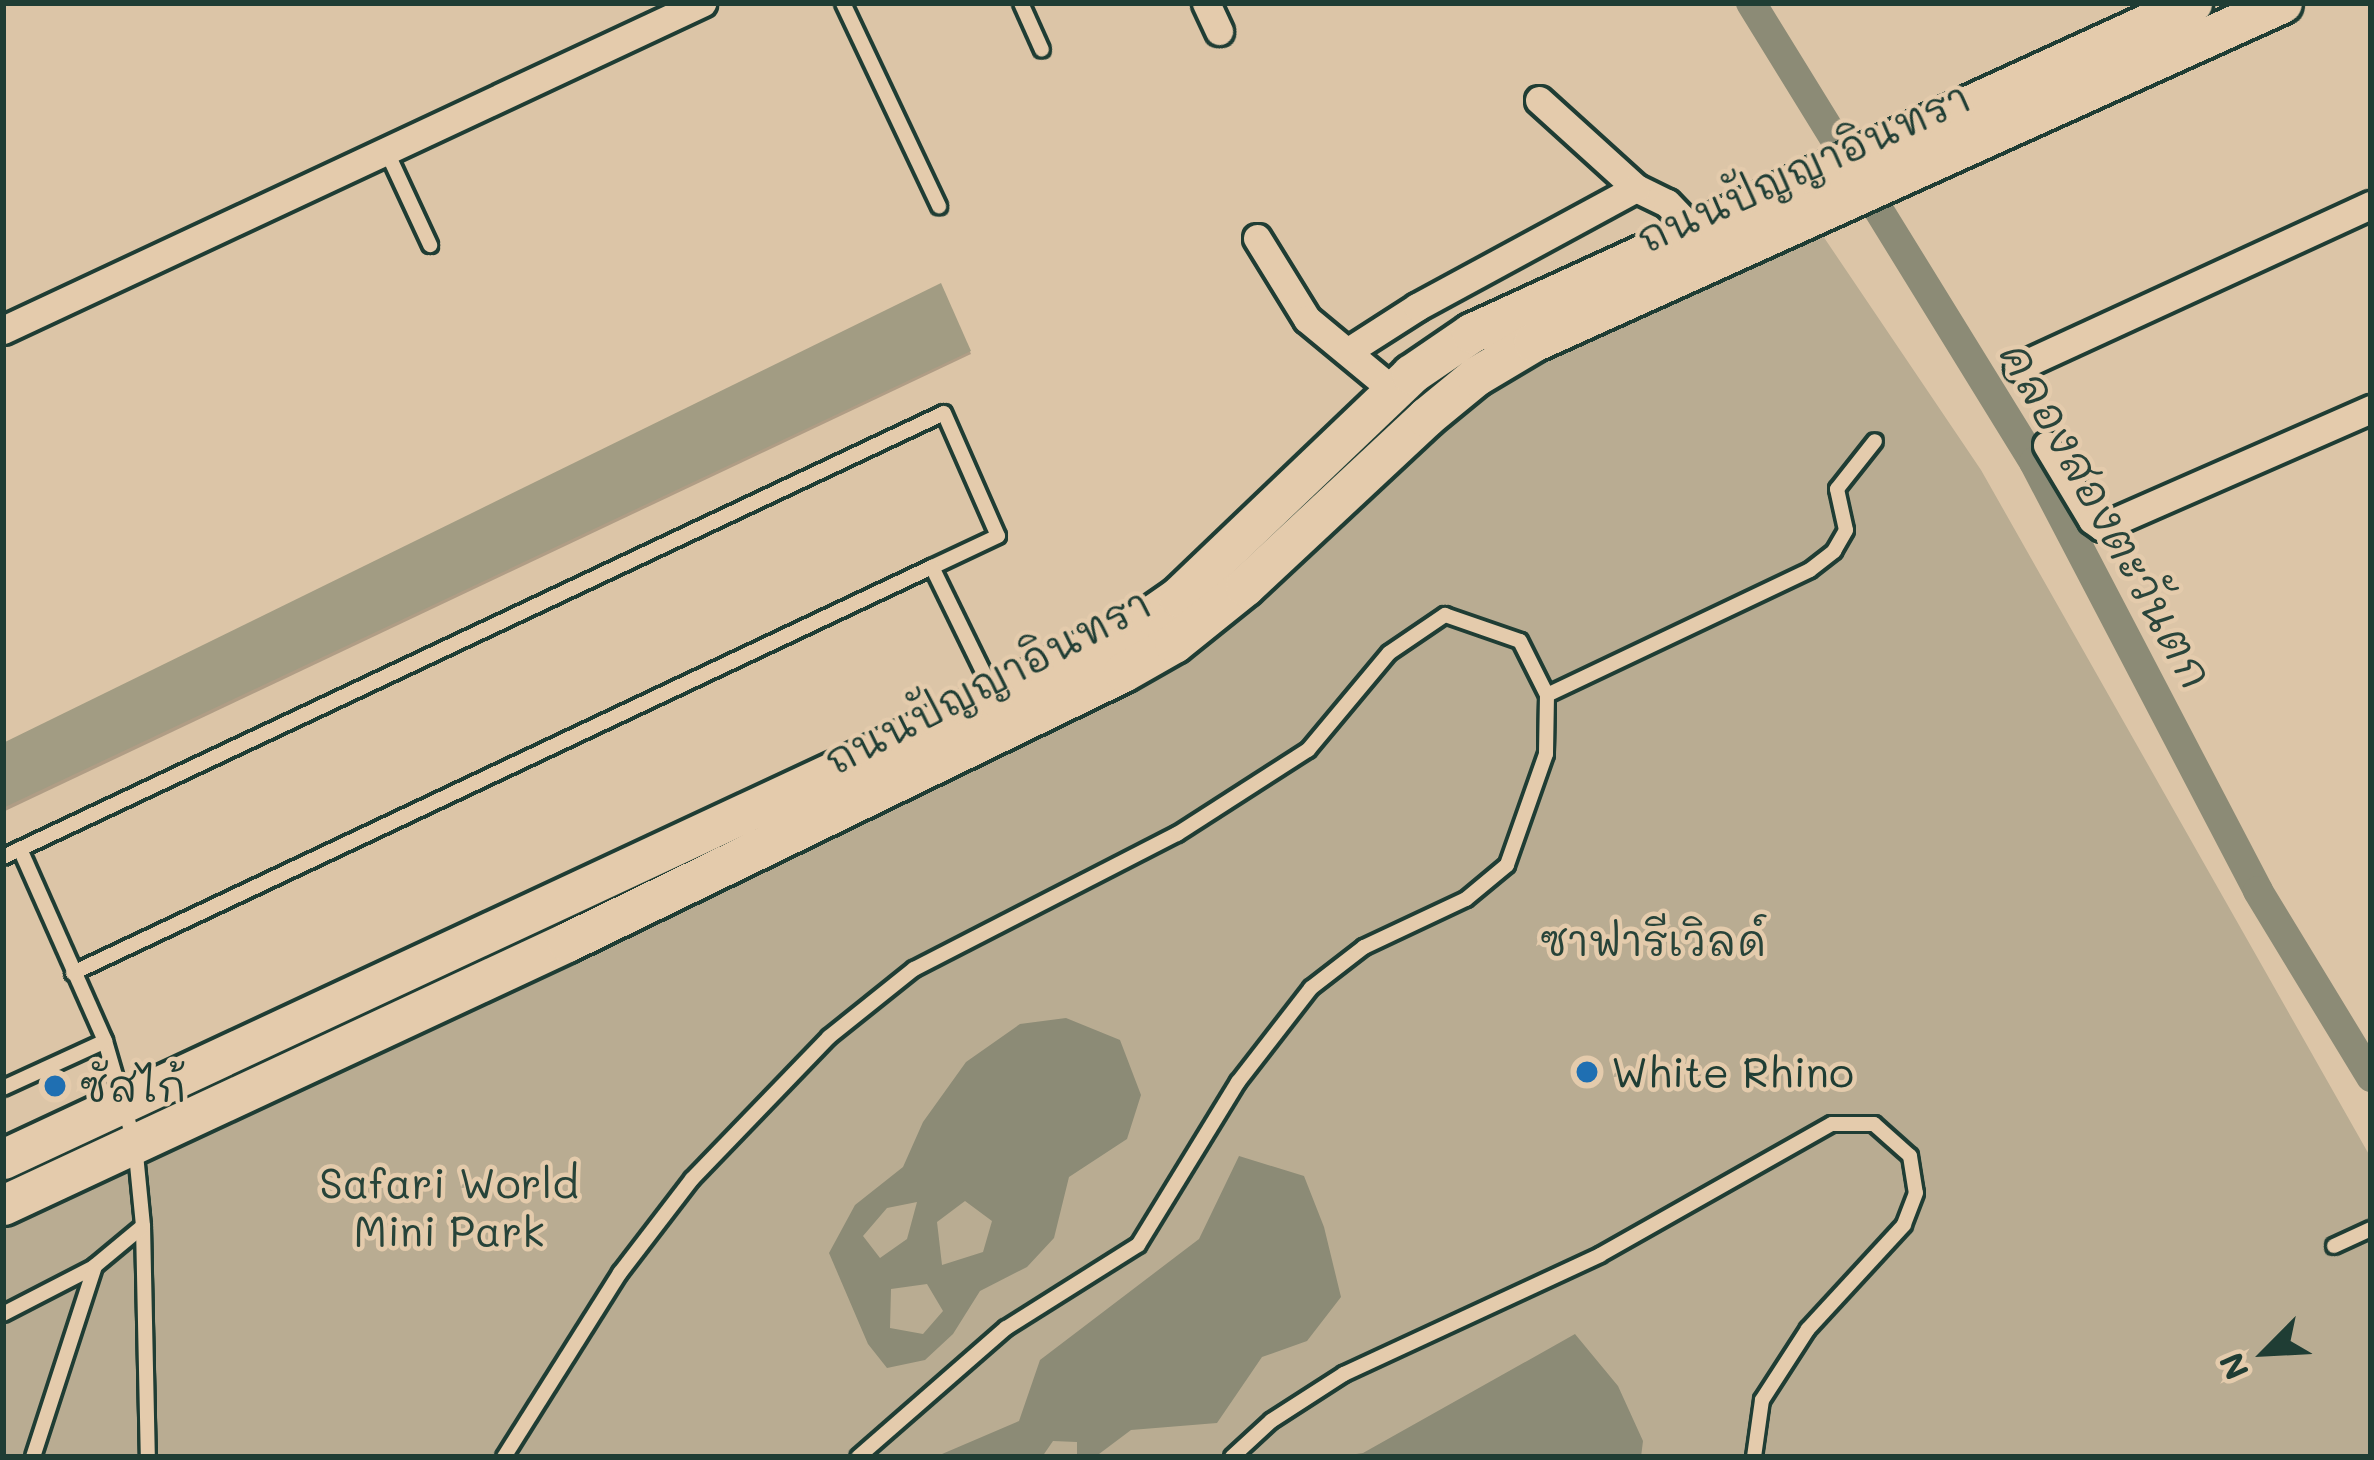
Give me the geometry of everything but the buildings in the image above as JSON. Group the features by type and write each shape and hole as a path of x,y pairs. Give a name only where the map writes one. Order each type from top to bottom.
{"street":[{"path":"3,330 702,3"},
{"path":"1206,3 1219,31"},
{"name":"ถนนปัญญาอินทรา","path":"1886,162 2192,3"},
{"name":"ถนนปัญญาอินทรา","path":"3,1159 1003,712 1174,643 1476,376 1533,342 1792,204 2282,3"},
{"path":"1539,100 1636,188 1666,203 1692,230"},
{"path":"1349,350 1417,307 1636,188"},
{"name":"ถนนปัญญาอินทรา","path":"3,1205 135,1144 1003,712 1178,597 1394,391 1471,333 1692,230 1792,204"},
{"path":"2018,367 2371,205"},
{"path":"1257,238 1307,319 1394,391"},
{"path":"2047,445 2092,520 2102,527 2371,410"}],"lane":[{"path":"843,3 939,206"},
{"path":"1021,3 1042,50"},
{"path":"386,150 430,245"},
{"path":"3,857 944,413 998,536 74,973"},
{"path":"1547,695 1822,560 1846,530 1837,489 1844,474 1875,441"},
{"path":"932,567 1003,712"},
{"path":"504,1457 620,1273 692,1179 829,1037 914,969 1178,834 1308,750 1389,653 1445,615 1520,641 1547,695 1546,754 1507,865 1466,899 1364,947 1311,988 1238,1082 1138,1245 1006,1328 858,1457"},
{"path":"20,849 105,1041 119,1104 135,1144 148,1457"},
{"path":"3,1088 105,1041"},
{"path":"1232,1457 1271,1421 1344,1374 1600,1255 1832,1124 1874,1124 1910,1156 1916,1193 1904,1225 1808,1329 1762,1400 1754,1457"},
{"path":"3,1314 95,1266 142,1226"},
{"path":"2334,1246 2371,1229"},
{"path":"33,1457 95,1266"}],"green space":[{"name":"ซาฟารีเวิลด์","path":"1823,236 1981,470 2371,1158 2371,1457 3,1457 3,1224 1028,732 1189,661 1470,402 1529,358"}],"shaded area":[{"path":"1066,1018 1120,1040 1141,1095 1127,1139 1069,1177 1054,1238 1027,1267 980,1291 953,1334 925,1360 887,1368 868,1344 829,1253 855,1205 903,1167 923,1122 966,1062 1020,1024","holes":["965,1201 992,1221 983,1252 942,1265 937,1222","917,1202 907,1239 880,1258 863,1236 887,1208","927,1284 943,1311 923,1334 890,1328 891,1289"]},
{"path":"1239,1156 1304,1176 1324,1227 1341,1297 1307,1341 1262,1357 1217,1423 1131,1430 1095,1457 1077,1457 1077,1442 1053,1441 1042,1457 935,1457 1019,1421 1040,1360 1199,1239"},
{"path":"1575,1334 1618,1386 1643,1441 1641,1457 1336,1457 1363,1453"}],"waterway":[{"name":"คลองสองตะวันตก","path":"1751,3 2034,462 2258,891 2371,1077"}],"place":[{"name":"White Rhino","path":"1587,1072"},
{"name":"ซัสไก้","path":"55,1086"}],"park label":[{"name":"Safari World Mini Park","path":"449,1207"}]}
